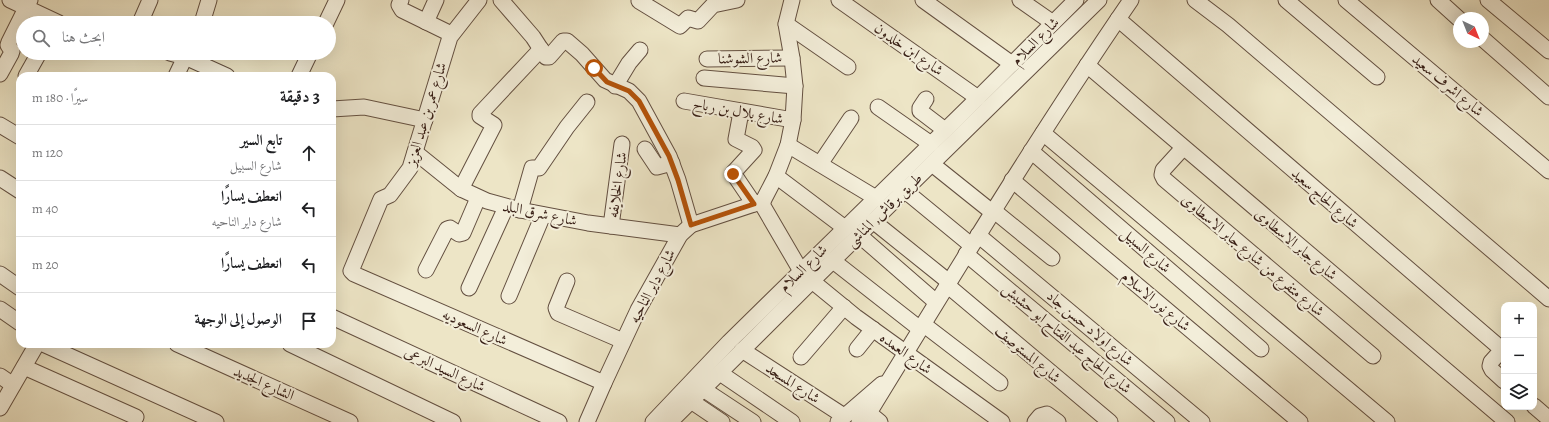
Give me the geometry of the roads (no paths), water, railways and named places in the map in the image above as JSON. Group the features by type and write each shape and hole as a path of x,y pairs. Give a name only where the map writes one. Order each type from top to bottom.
{"street":[{"path":"10,0 28,4 47,16"},
{"path":"143,16 150,0"},
{"path":"204,16 209,0"},
{"path":"330,16 338,0"},
{"path":"401,0 399,5 401,9 451,34"},
{"path":"426,22 436,0"},
{"name":"شارع عمر بن عبد العزيز","path":"351,268 381,199 390,195 409,170 416,152 451,34 479,0"},
{"path":"501,0 548,57 562,42 565,40 568,41 588,60 602,78 615,86 626,89 635,96 672,163 685,230 759,202 776,176 788,145 792,120 795,86 786,24 792,0"},
{"path":"639,1 678,26 682,26 688,18 698,21 713,5 737,0"},
{"name":"شارع ابن خلدون","path":"839,0 978,98"},
{"path":"923,0 1012,64"},
{"path":"1020,0 1053,23"},
{"name":"شارع السلام","path":"653,422 729,342 807,278 845,228 876,198 899,185 931,144 1076,0"},
{"path":"870,419 891,377 972,244 1012,180 1131,0"},
{"path":"1195,0 1228,25 1549,299"},
{"path":"1286,0 1377,77"},
{"name":"شارع اشرف سعيد","path":"1346,0 1549,171"},
{"path":"1438,0 1453,13"},
{"path":"1488,0 1549,51"},
{"name":"طريق برقاش, المناشى","path":"670,422 742,350 807,278 832,260 873,221 899,185 932,164 1098,1"},
{"path":"22,16 28,4"},
{"name":"شارع الحاج سعيد","path":"1118,19 1498,346 1500,352 1491,362 1490,366 1501,378"},
{"path":"786,24 848,67"},
{"path":"0,74 11,54 12,51 8,45 8,42 16,27"},
{"path":"1489,44 1549,97"},
{"path":"461,189 494,125 480,116 480,114 541,49"},
{"path":"615,86 629,63 640,50"},
{"name":"شارع الشوشنا","path":"707,59 792,58"},
{"path":"28,72 34,60"},
{"path":"178,72 184,60"},
{"path":"196,60 219,72"},
{"path":"300,72 306,60"},
{"name":"شارع جابر الاسطاوى","path":"1087,65 1507,422"},
{"path":"704,78 795,86"},
{"path":"926,99 920,108 920,111 945,130"},
{"name":"شارع بلال بن رباح","path":"684,100 741,112 792,120"},
{"path":"469,288 513,208 532,168 539,168 567,127 587,102"},
{"path":"336,109 364,107 425,120"},
{"path":"878,107 931,144"},
{"path":"741,112 736,139 752,147 754,150 733,173 759,202 807,278"},
{"path":"820,164 851,118"},
{"path":"0,125 16,135"},
{"path":"1043,133 1388,422"},
{"name":"شارع الخلايفه","path":"611,226 622,144"},
{"path":"788,145 876,198"},
{"name":"شارع متفرع من شارع جابر الاسطاوى","path":"1183,148 1163,170 1162,175 1164,179 1373,356"},
{"path":"645,149 657,167 672,163"},
{"name":"شارع السبيل","path":"1031,151 1261,349"},
{"name":"شارع شرق البلد","path":"416,152 461,189 478,198 543,215 611,226 685,230"},
{"path":"932,164 1052,258"},
{"path":"776,176 845,228"},
{"path":"0,178 16,189"},
{"name":"شارع نور الاسلام","path":"1012,180 1300,422"},
{"path":"899,185 972,244"},
{"path":"426,270 447,229 450,228 459,234 463,233 478,198"},
{"path":"509,296 543,215"},
{"name":"شارع المستوصف","path":"873,221 1110,422"},
{"name":"شارع داير الناحيه","path":"587,422 623,341 652,284 685,230"},
{"path":"859,235 936,302"},
{"name":"شارع الحاج عبد الفتاح ابو حشيش","path":"972,244 1167,422"},
{"name":"شارع اولاد حسن جاد","path":"972,244 1202,422"},
{"path":"832,260 1000,383"},
{"name":"شارع السعوديه","path":"351,268 351,272 354,274 604,383"},
{"path":"0,274 16,285"},
{"name":"شارع العمده","path":"807,278 872,329 1002,422"},
{"path":"567,281 556,308 558,313 623,341"},
{"path":"801,357 844,307"},
{"path":"0,309 16,320"},
{"name":"شارع السيد البرعى","path":"336,318 559,422"},
{"path":"857,348 872,329"},
{"path":"0,408 35,348"},
{"path":"53,348 216,422"},
{"name":"الشارع الجديد","path":"186,348 350,422"},
{"path":"298,348 453,422"},
{"name":"شارع المسجد","path":"742,350 841,419"},
{"path":"24,367 136,417"},
{"path":"720,373 792,422"},
{"path":"0,376 14,385"},
{"path":"841,419 891,377"},
{"path":"703,389 753,422"},
{"path":"691,401 722,422"},
{"path":"1537,409 1549,419"},
{"path":"1035,422 1040,416 1047,414 1058,422"}]}
